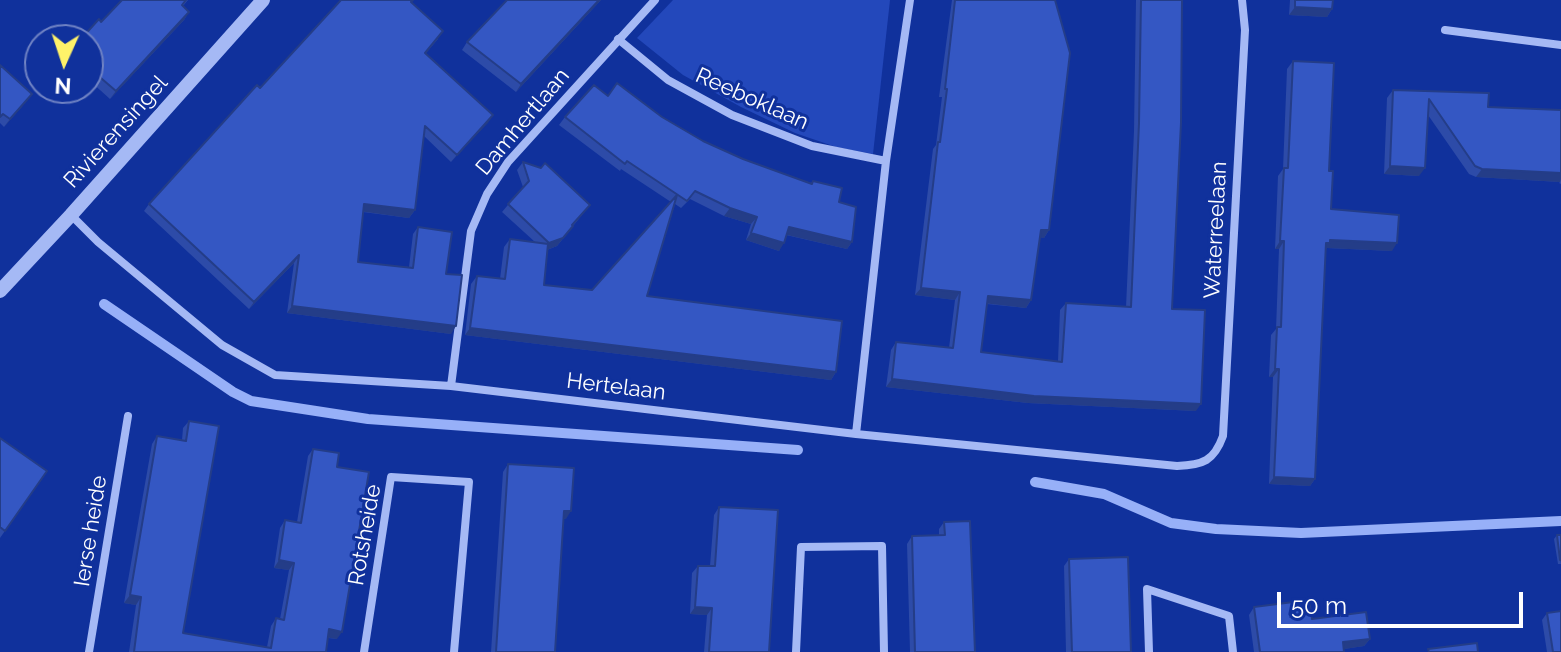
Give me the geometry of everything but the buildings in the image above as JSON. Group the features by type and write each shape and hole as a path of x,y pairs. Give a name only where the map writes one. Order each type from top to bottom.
{"street":[{"name":"Damhertlaan","path":"451,386 471,231 487,194 508,162 655,0"},
{"path":"856,434 886,161 910,0"},
{"name":"Waterreelaan","path":"1211,459 1219,449 1223,436 1245,30 1242,0"},
{"name":"Rivierensingel","path":"0,291 261,1"},
{"path":"1445,30 1561,45"},
{"name":"Reeboklaan","path":"618,39 668,80 732,115 812,146 886,161"},
{"name":"Hertelaan","path":"71,215 98,242 222,345 275,375 451,386 856,434 1177,466 1195,466 1211,459"},
{"name":"Ierse heide","path":"89,652 128,416"},
{"name":"Rotsheide","path":"364,652 391,477 469,482 454,652"},
{"path":"796,652 801,547 863,545 882,546 884,652"},
{"path":"1149,652 1147,589 1229,616 1233,652"}],"shaded area":[{"path":"673,0 890,0 873,154 836,147 795,133 683,75 637,38"}],"waterway":[{"path":"104,304 233,392 251,401 368,419 798,450"},
{"path":"1035,482 1104,494 1171,523 1216,529 1301,533 1561,521"}]}
